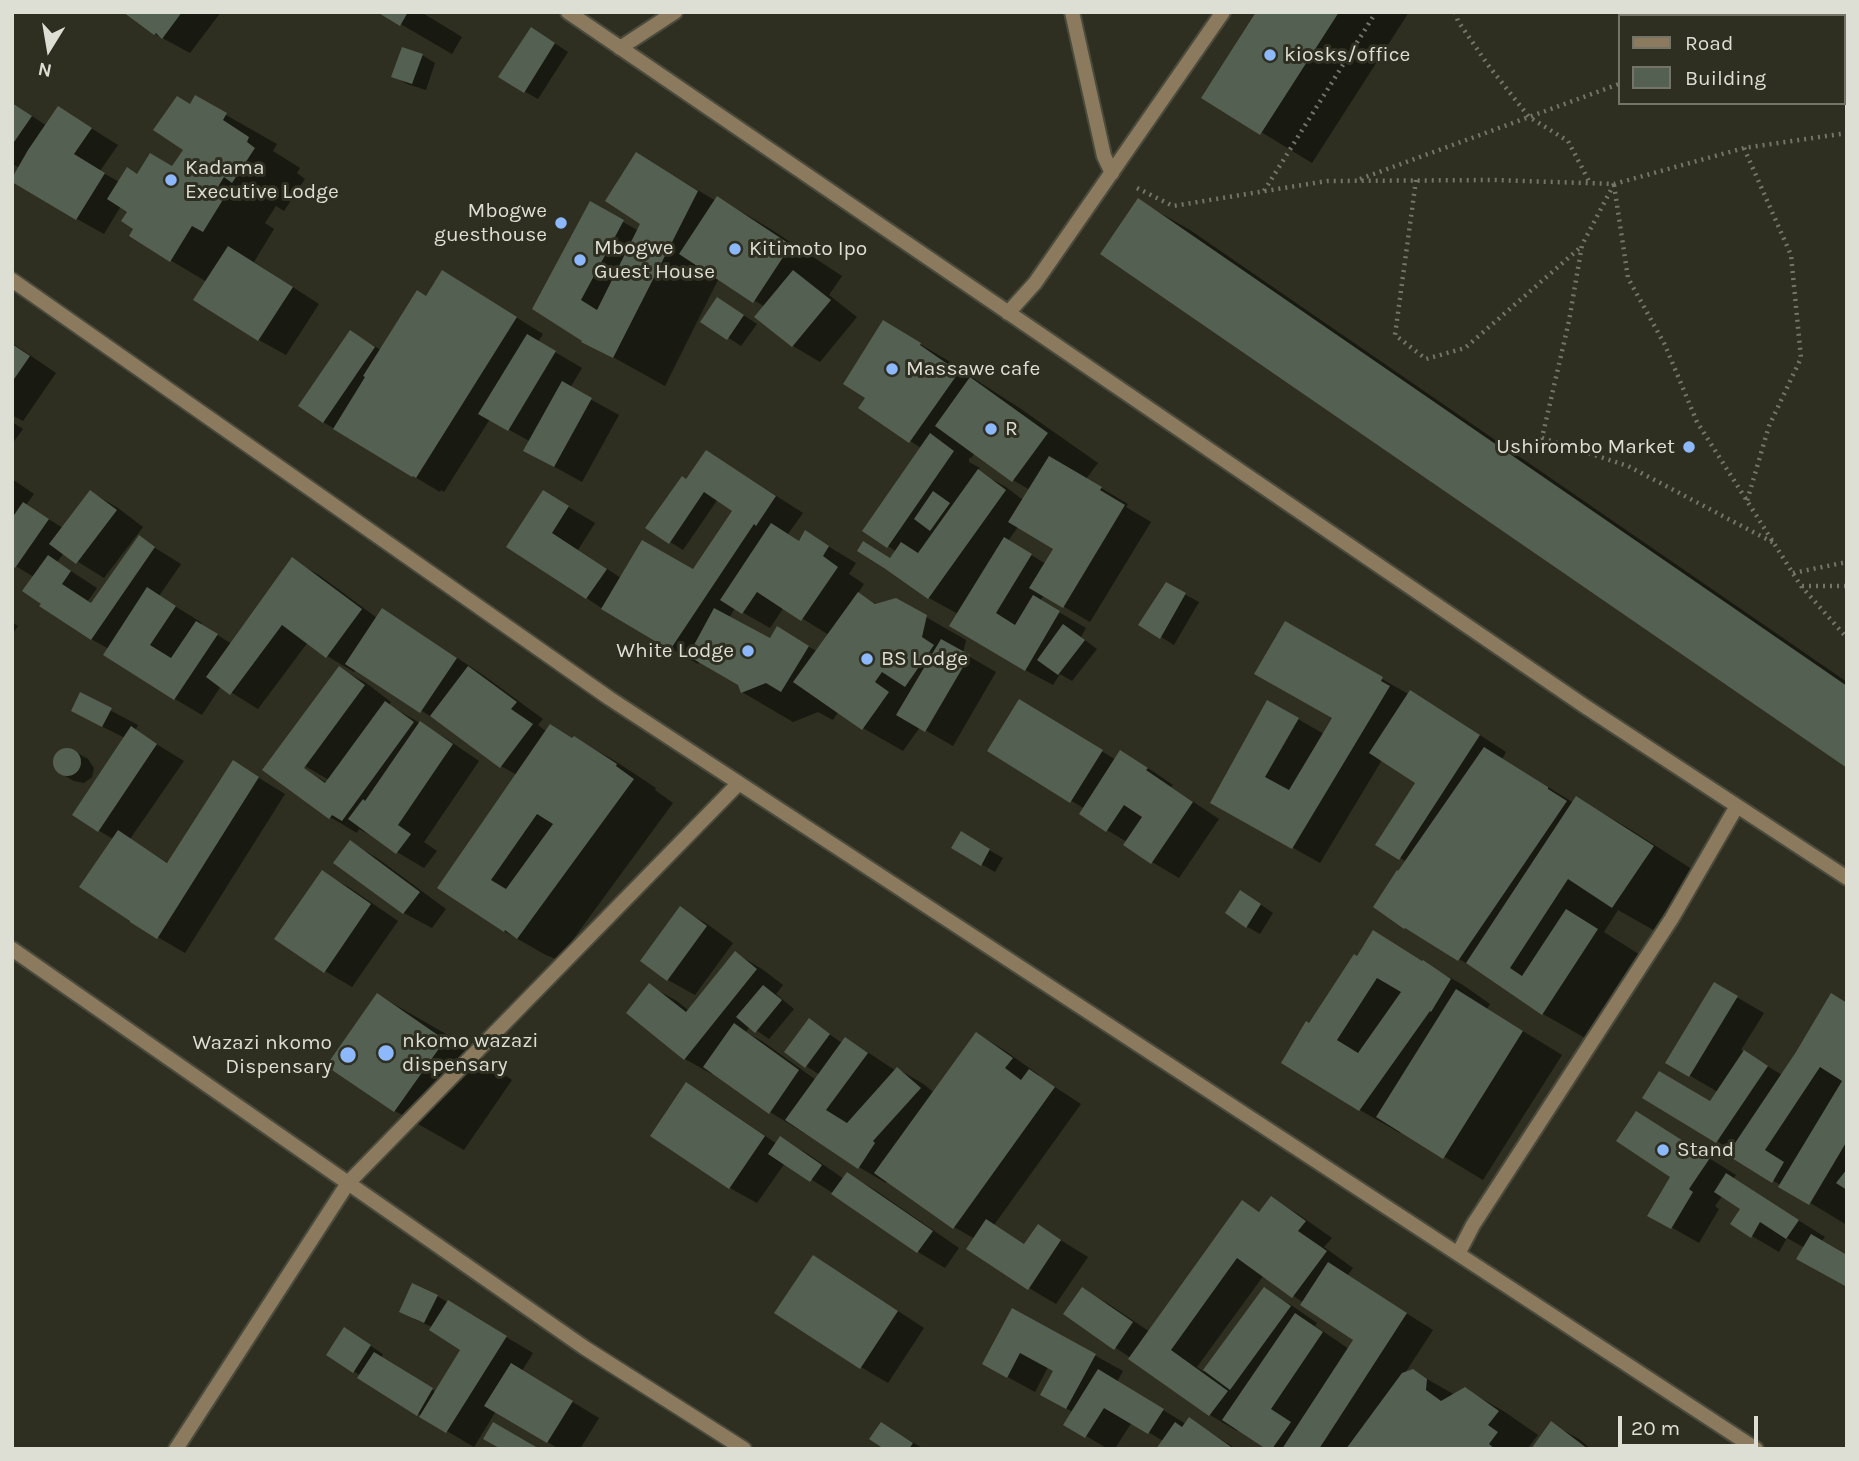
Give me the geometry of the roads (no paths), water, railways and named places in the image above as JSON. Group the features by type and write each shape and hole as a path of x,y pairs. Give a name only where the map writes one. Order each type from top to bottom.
{"street":[{"path":"568,12 1586,707 1847,878"},
{"path":"620,48 675,12"},
{"path":"1072,12 1104,156 1112,173"},
{"path":"1008,313 1035,283 1223,12"},
{"path":"12,280 609,698 1755,1449"},
{"path":"176,1449 348,1183 739,783"},
{"path":"1458,1254 1473,1225 1672,918 1737,806"},
{"path":"12,949 585,1348 744,1449"}],"place":[{"name":"kiosks/office","path":"1270,55"},
{"name":"Kadama Executive Lodge","path":"171,180"},
{"name":"Mbogwe guesthouse","path":"561,223"},
{"name":"Kitimoto Ipo","path":"735,249"},
{"name":"Mbogwe Guest House","path":"580,260"},
{"name":"Massawe cafe","path":"892,369"},
{"name":"R","path":"991,429"},
{"name":"Ushirombo Market","path":"1689,447"},
{"name":"White Lodge","path":"748,651"},
{"name":"BS Lodge","path":"867,659"},
{"name":"nkomo wazazi dispensary","path":"386,1053"},
{"name":"Wazazi nkomo Dispensary","path":"348,1055"},
{"name":"Stand","path":"1663,1150"}]}
